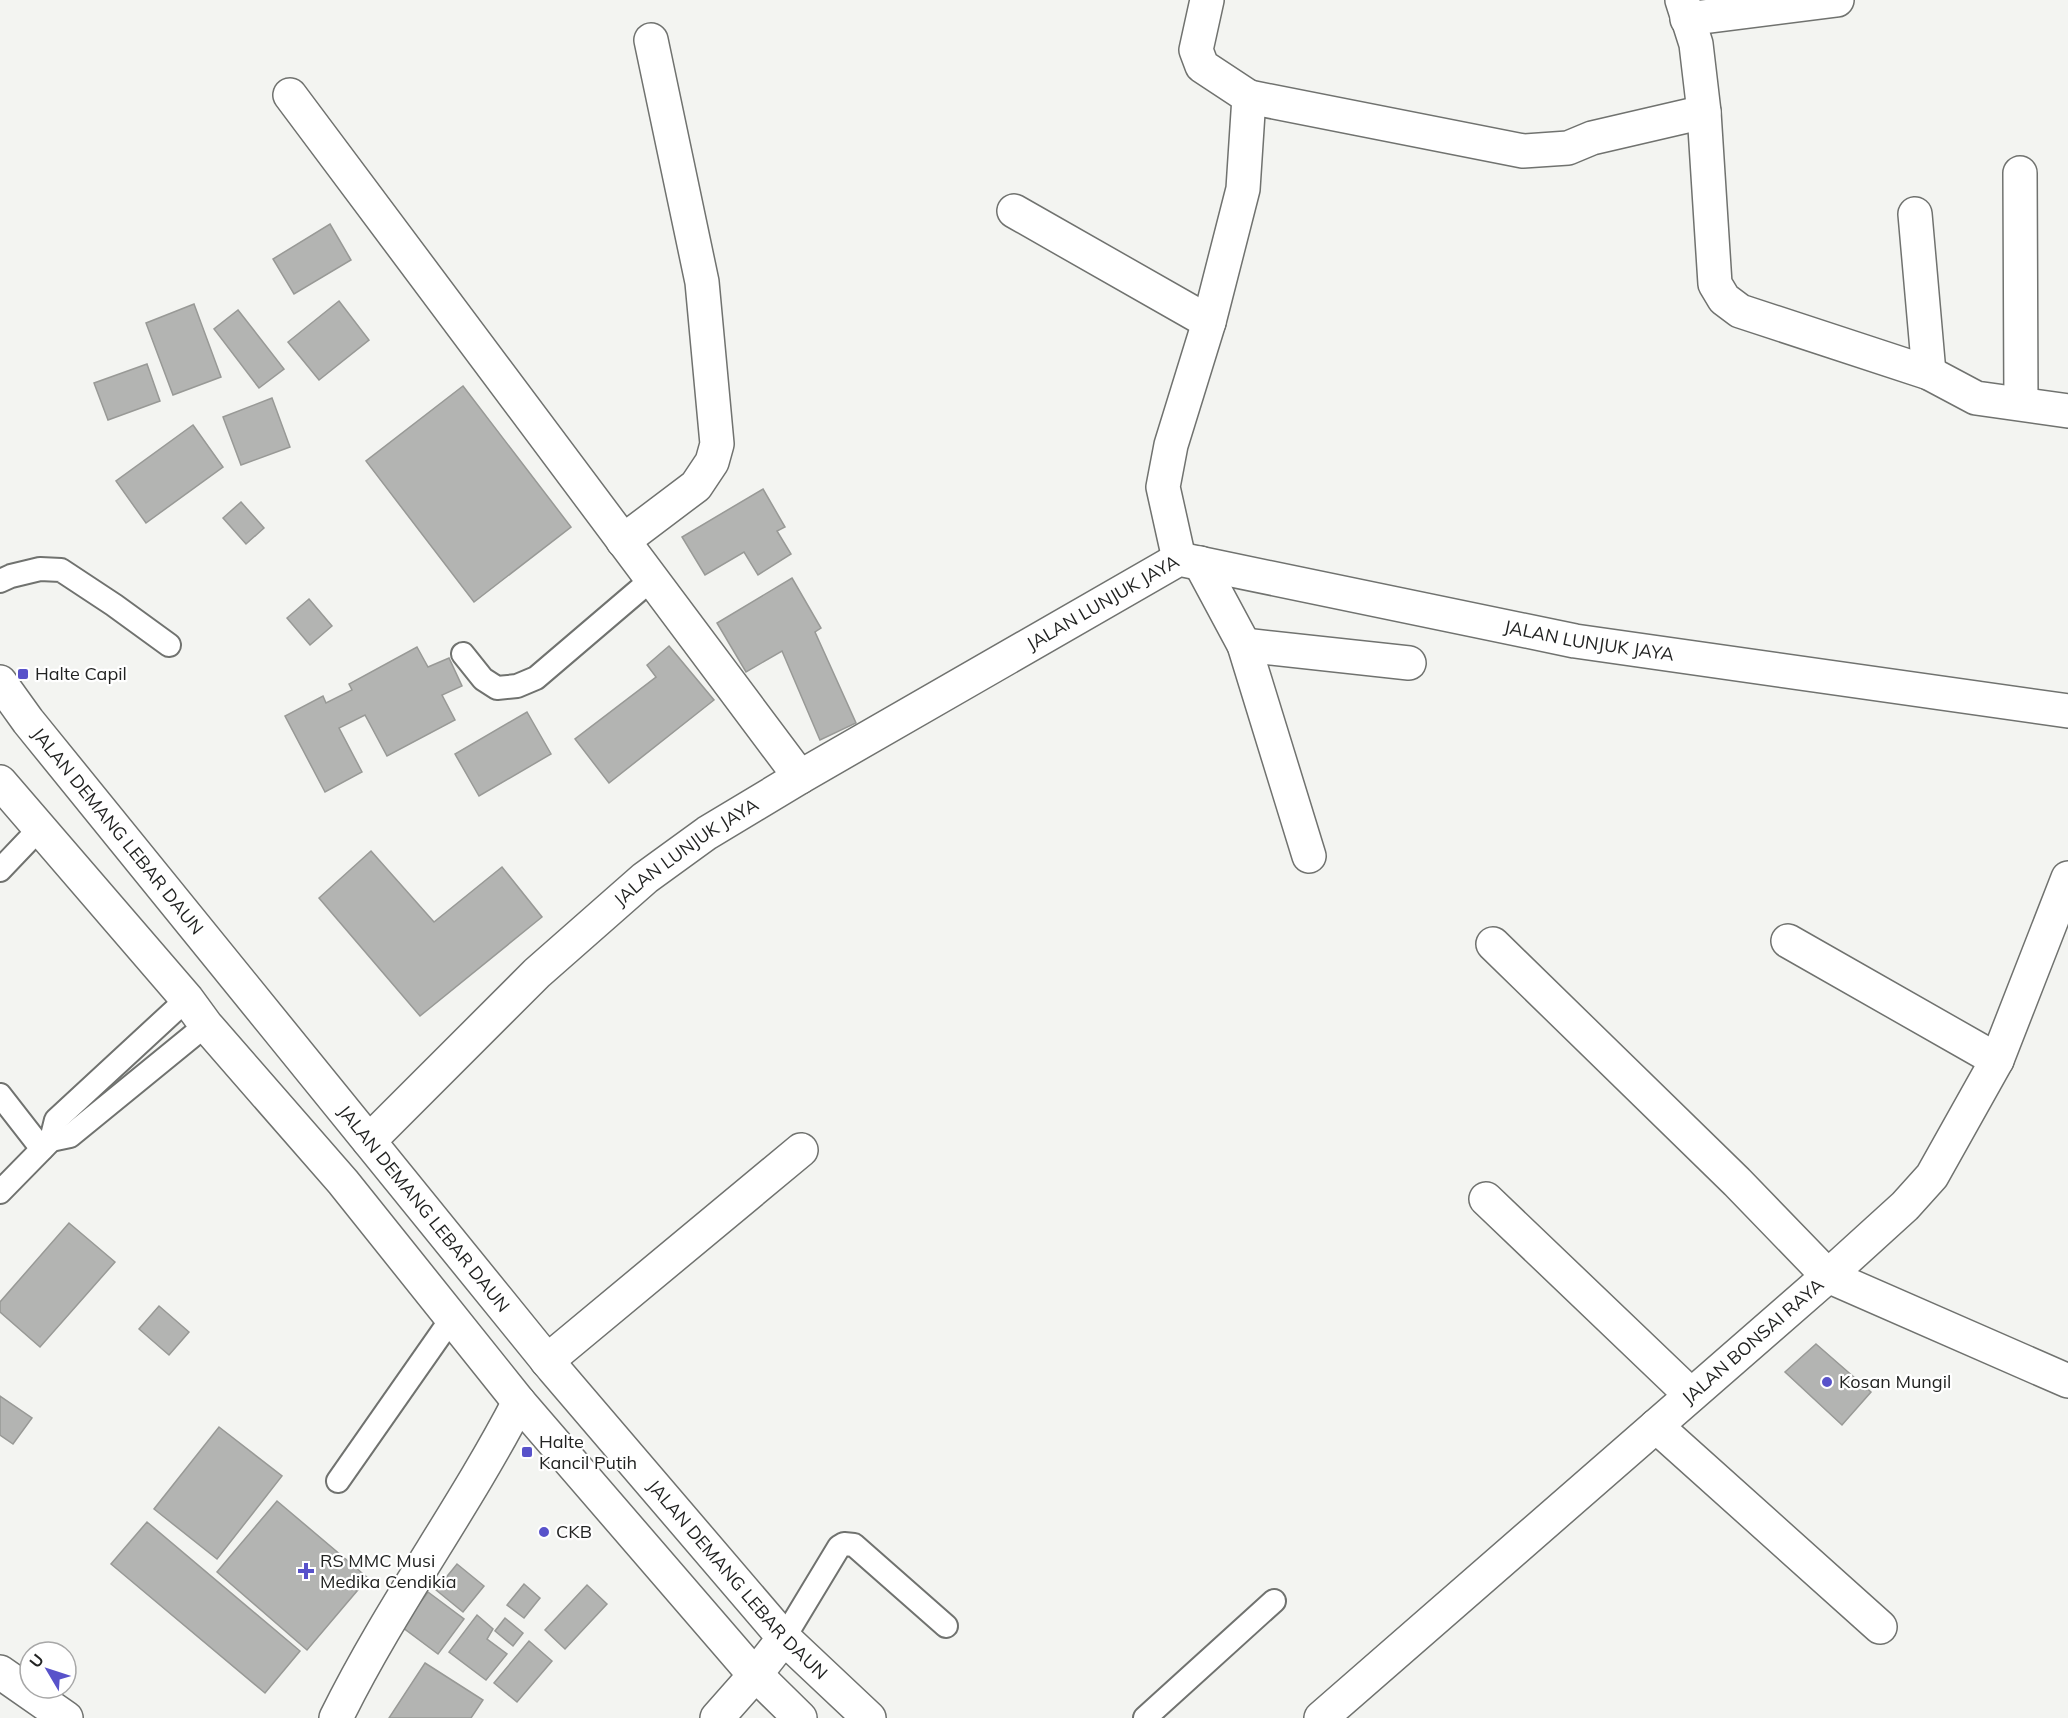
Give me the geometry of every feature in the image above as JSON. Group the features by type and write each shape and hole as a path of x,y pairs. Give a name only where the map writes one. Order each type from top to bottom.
{"main road":[{"path":"1207,0 1196,50 1202,66 1249,97 1523,151 1568,148 1592,138 1704,112"},
{"path":"1837,0 1684,10 1696,44 1704,112 1715,284 1724,299 1740,311 1929,373 1976,398 2068,411"},
{"path":"623,541 696,486 712,462 717,444 702,282 651,40"},
{"path":"290,95 800,777"},
{"path":"1249,97 1243,189 1209,322 1171,445 1163,487 1190,561 1244,645 1309,855"},
{"path":"2019,173 2022,403"},
{"path":"1014,211 1209,322"},
{"path":"1915,214 1929,373"},
{"name":"JALAN LUNJUK JAYA","path":"369,1141 537,973 645,878 707,833 800,777 1190,561 1575,640 2068,711"},
{"path":"1244,645 1409,663"},
{"name":"JALAN DEMANG LEBAR DAUN","path":"0,682 28,721 547,1361 784,1638 869,1718"},
{"path":"0,782 343,1182 519,1402 755,1675 800,1718"},
{"name":"JALAN BONSAI RAYA","path":"1321,1718 1828,1275 1905,1206 1932,1176 1997,1060 2068,878"},
{"path":"1788,941 1997,1060"},
{"path":"1493,944 1737,1182 1828,1275 2068,1381"},
{"path":"196,1012 226,964"},
{"path":"196,1012 248,993"},
{"path":"547,1361 801,1150"},
{"path":"1486,1199 1691,1395"},
{"path":"336,1718 361,1667 494,1450 519,1402"},
{"path":"1656,1426 1880,1627"},
{"path":"717,1718 784,1638"},
{"path":"0,1672 66,1718"}],"lane":[{"path":"0,581 40,569 61,570 169,645"},
{"path":"464,654 483,679 497,688 517,686 536,678 652,579"},
{"path":"0,870 40,828"},
{"path":"46,1144 70,1136 196,1012"},
{"path":"0,1192 46,1144 56,1120 196,1012"},
{"path":"0,1095 46,1144"},
{"path":"338,1481 452,1318"},
{"path":"784,1638 834,1554 844,1544 854,1545 946,1626"},
{"path":"1145,1718 1274,1601"}],"building":[{"path":"330,224 351,260 294,294 273,259"},
{"path":"339,301 369,340 319,380 288,342"},
{"path":"194,304 221,377 173,395 146,323"},
{"path":"238,310 284,369 259,388 214,329"},
{"path":"147,364 160,401 108,420 94,383"},
{"path":"463,386 571,527 474,602 366,461"},
{"path":"272,398 290,447 241,465 223,417"},
{"path":"193,425 223,467 146,523 116,481"},
{"path":"763,489 785,527 777,531 791,554 758,575 744,552 705,575 682,537"},
{"path":"241,502 264,528 246,544 223,518"},
{"path":"792,578 821,628 815,632 856,723 820,740 782,651 746,672 717,623"},
{"path":"309,599 332,626 310,645 287,618"},
{"path":"669,646 714,700 609,783 575,739 656,677 647,665"},
{"path":"417,647 428,667 449,658 462,686 442,695 455,720 387,756 365,715 339,728 362,772 325,792 285,716 323,696 326,703 352,690 349,684"},
{"path":"527,712 551,754 479,796 455,754"},
{"path":"371,851 434,922 502,867 542,917 420,1016 319,898"},
{"path":"69,1223 115,1262 40,1347 0,1312 0,1302"},
{"path":"159,1306 189,1332 169,1355 139,1329"},
{"name":"Kosan Mungil","path":"1816,1344 1871,1392 1842,1425 1785,1372"},
{"path":"0,1396 32,1418 13,1444 0,1435"},
{"path":"219,1427 282,1476 217,1559 154,1509"},
{"path":"277,1501 368,1578 307,1650 217,1572"},
{"path":"147,1522 300,1651 265,1693 111,1564"},
{"path":"457,1564 484,1586 463,1612 436,1590"},
{"path":"524,1584 540,1598 524,1618 507,1605"},
{"path":"587,1585 607,1604 565,1649 545,1630"},
{"path":"428,1592 464,1619 438,1654 402,1627"},
{"path":"477,1615 493,1629 487,1639 507,1654 486,1680 449,1652"},
{"path":"505,1618 523,1633 513,1646 495,1631"},
{"path":"529,1641 552,1661 517,1702 494,1683"},
{"path":"425,1663 483,1700 471,1718 389,1718"}],"place":[{"name":"Halte Capil","path":"23,674"},
{"name":"Kosan Mungil","path":"1827,1382"},
{"name":"Halte Kancil Putih","path":"527,1452"},
{"name":"CKB","path":"544,1532"},
{"name":"RS MMC Musi Medika Cendikia","path":"306,1571"}]}
